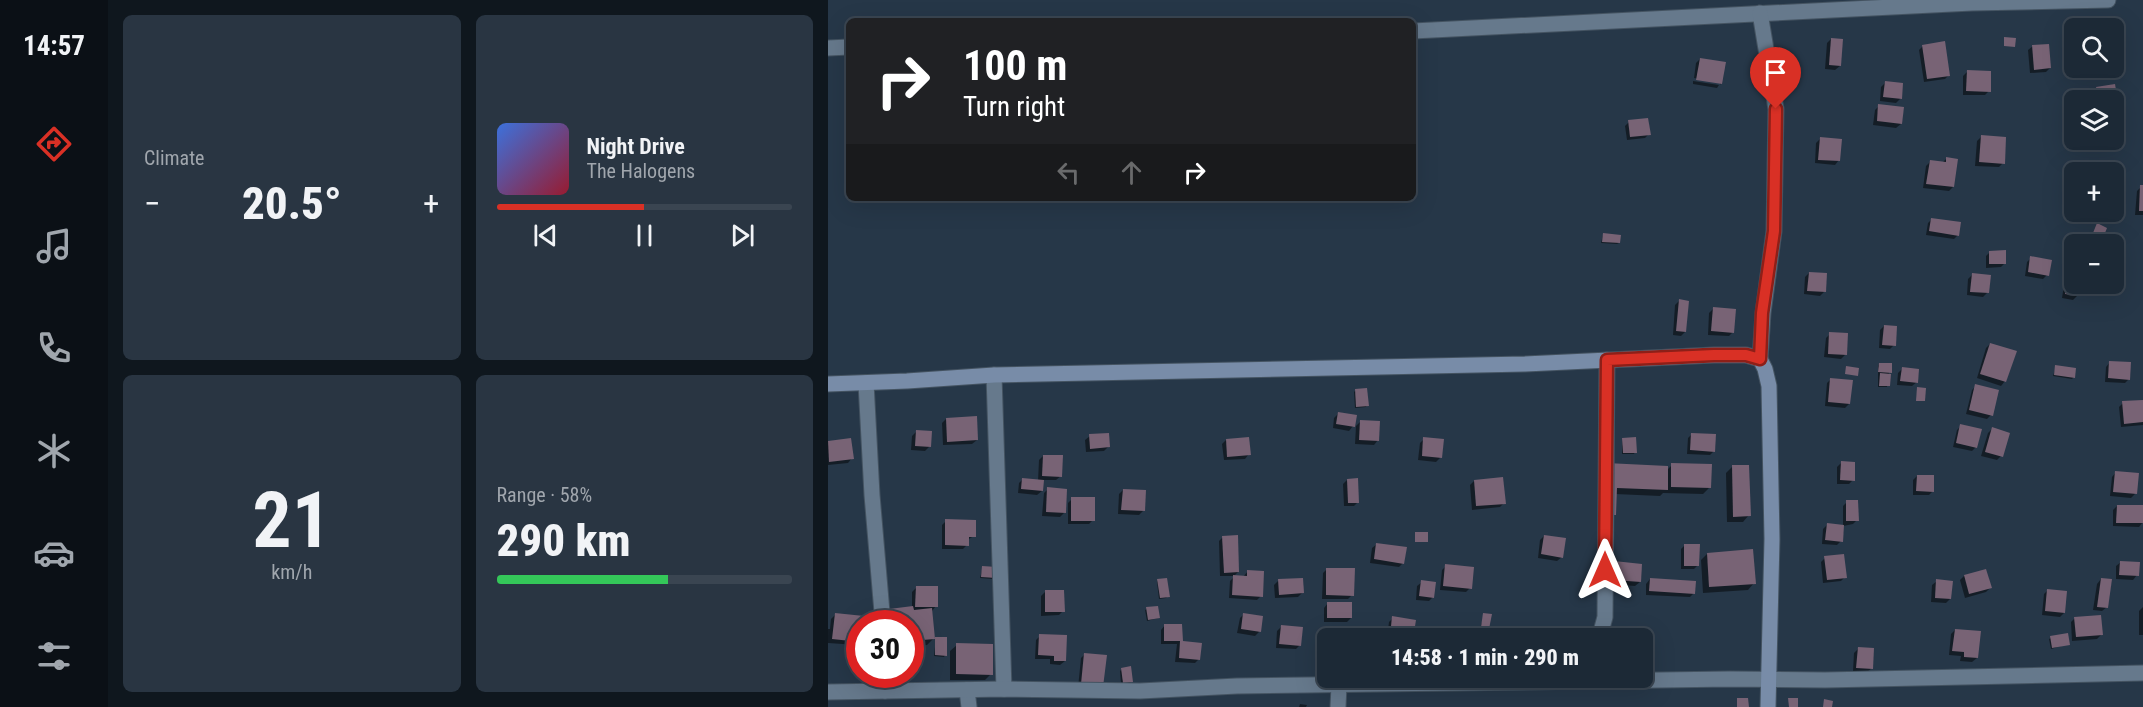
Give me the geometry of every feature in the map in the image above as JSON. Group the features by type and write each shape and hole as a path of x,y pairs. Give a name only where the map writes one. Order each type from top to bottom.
{"street":[{"path":"1416,31 1972,3 2108,0"},
{"path":"1760,13 1776,109 1774,231 1762,313 1760,359 1769,386 1772,539 1768,707"},
{"path":"828,48 846,47"},
{"path":"828,384 994,375 1222,372 1714,355 1746,355 1760,359"},
{"path":"1602,628 1605,617 1607,360"},
{"path":"994,375 1004,689"},
{"path":"866,382 872,495 882,610"},
{"path":"1653,680 2143,673"},
{"path":"828,692 1004,689 1140,691 1237,686 1317,685"},
{"path":"1338,707 1339,688"},
{"path":"967,690 969,707"}],"building":[{"path":"2004,37 2016,38 2015,47 2004,46"},
{"path":"1831,38 1843,39 1841,66 1829,65"},
{"path":"1945,41 1950,76 1927,79 1922,45"},
{"path":"2049,44 2051,68 2034,70 2032,45"},
{"path":"1700,58 1726,62 1722,84 1696,80"},
{"path":"1967,70 1991,71 1991,92 1966,91"},
{"path":"1885,81 1903,83 1902,99 1883,97"},
{"path":"2115,84 2116,90 2097,90 2096,87"},
{"path":"1878,104 1904,107 1902,124 1877,121"},
{"path":"1648,118 1651,135 1630,137 1628,120"},
{"path":"1981,135 2006,137 2005,164 1979,162"},
{"path":"1820,137 1842,139 1840,161 1818,160"},
{"path":"1946,157 1958,159 1954,187 1926,184 1930,160 1946,162"},
{"path":"2140,185 2143,185 2143,211 2139,211"},
{"path":"1931,218 1961,222 1959,236 1929,231"},
{"path":"2097,223 2107,228 2105,234 2093,233"},
{"path":"1603,233 1621,235 1620,243 1602,242"},
{"path":"2006,250 2006,264 1989,264 1989,251"},
{"path":"2030,256 2052,260 2049,276 2028,272"},
{"path":"1809,272 1827,273 1826,292 1807,291"},
{"path":"1972,273 1991,275 1989,293 1970,292"},
{"path":"1679,299 1689,301 1686,332 1676,331"},
{"path":"1713,307 1736,309 1734,333 1711,331"},
{"path":"1884,325 1897,326 1896,346 1882,345"},
{"path":"1829,332 1848,333 1847,355 1828,354"},
{"path":"1990,343 2017,351 2006,382 1980,374"},
{"path":"2109,361 2131,362 2130,380 2108,378"},
{"path":"1879,363 1892,363 1892,373 1878,372"},
{"path":"2055,365 2076,368 2075,378 2054,375"},
{"path":"1846,366 1859,368 1858,376 1845,374"},
{"path":"1902,367 1919,369 1918,383 1900,381"},
{"path":"1880,373 1891,374 1890,386 1879,386"},
{"path":"1830,378 1853,380 1850,404 1828,402"},
{"path":"1975,384 1999,390 1993,416 1969,410"},
{"path":"1917,387 1926,388 1925,401 1916,401"},
{"path":"1367,388 1369,406 1356,407 1355,389"},
{"path":"2143,400 2143,422 2124,424 2122,401"},
{"path":"1338,412 1357,415 1355,427 1336,424"},
{"path":"977,416 978,440 947,442 946,418"},
{"path":"1360,420 1380,421 1379,441 1359,440"},
{"path":"1960,424 1982,429 1977,448 1956,443"},
{"path":"1992,427 2010,433 2003,457 1985,452"},
{"path":"916,430 932,431 931,447 915,446"},
{"path":"1109,433 1110,447 1090,449 1089,434"},
{"path":"1691,433 1716,434 1715,452 1690,450"},
{"path":"1249,437 1251,455 1227,457 1226,439"},
{"path":"1423,437 1444,439 1442,458 1422,456"},
{"path":"1636,437 1637,453 1623,453 1622,438"},
{"path":"851,438 854,459 829,462 828,441"},
{"path":"1043,455 1063,455 1062,477 1042,476"},
{"path":"1841,461 1855,462 1855,481 1840,480"},
{"path":"1606,463 1668,466 1668,490 1617,488 1616,515 1603,515"},
{"path":"1671,463 1712,464 1711,488 1671,487"},
{"path":"1732,465 1749,465 1751,516 1733,517"},
{"path":"2115,471 2139,473 2137,494 2113,492"},
{"path":"1917,475 1934,475 1934,492 1916,491"},
{"path":"1503,477 1506,504 1476,506 1474,480"},
{"path":"1022,478 1044,480 1043,491 1021,489"},
{"path":"1358,478 1359,503 1348,503 1347,479"},
{"path":"1047,487 1067,489 1066,513 1046,512"},
{"path":"1123,489 1146,490 1145,511 1121,510"},
{"path":"1071,497 1095,497 1095,521 1071,521"},
{"path":"1846,500 1858,500 1859,521 1846,521"},
{"path":"2117,505 2143,505 2143,523 2116,523"},
{"path":"945,519 976,520 976,537 969,537 969,546 945,545"},
{"path":"1827,523 1844,525 1843,542 1825,540"},
{"path":"1415,532 1428,532 1428,542 1415,542"},
{"path":"1238,535 1239,572 1224,573 1222,536"},
{"path":"1544,535 1566,538 1563,558 1541,554"},
{"path":"1376,543 1407,547 1404,564 1374,559"},
{"path":"1684,544 1700,544 1699,566 1684,566"},
{"path":"1753,549 1756,584 1709,587 1707,553"},
{"path":"1844,554 1847,578 1827,580 1824,556"},
{"path":"1614,561 1642,564 1641,582 1613,580"},
{"path":"2120,561 2140,562 2139,576 2119,575"},
{"path":"1445,564 1474,567 1472,589 1443,586"},
{"path":"982,566 997,567 996,578 981,577"},
{"path":"1326,568 1355,568 1354,596 1326,595"},
{"path":"1986,569 1992,588 1969,594 1964,575"},
{"path":"1247,570 1264,571 1263,597 1232,595 1233,575 1247,576"},
{"path":"1167,578 1170,597 1160,598 1157,579"},
{"path":"1303,578 1304,593 1279,595 1278,579"},
{"path":"1650,578 1696,581 1695,594 1649,591"},
{"path":"2101,578 2112,579 2108,608 2097,607"},
{"path":"1936,579 1953,581 1951,599 1935,598"},
{"path":"1421,580 1436,582 1434,598 1419,596"},
{"path":"916,586 938,586 938,607 915,607"},
{"path":"2047,589 2067,591 2065,613 2045,611"},
{"path":"1045,590 1064,590 1065,612 1045,612"},
{"path":"1327,602 1352,602 1352,618 1327,618"},
{"path":"913,606 914,610 889,610"},
{"path":"1158,606 1160,618 1148,620 1146,607"},
{"path":"932,608 935,639 924,640 924,610 914,610"},
{"path":"835,613 846,614 846,640 832,639"},
{"path":"1243,613 1263,616 1261,632 1241,629"},
{"path":"1483,613 1492,614 1489,628 1481,627"},
{"path":"2101,615 2103,635 2076,637 2074,617"},
{"path":"1392,616 1416,620 1415,628 1391,628"},
{"path":"1164,624 1182,624 1183,641 1202,643 1200,660 1179,658 1180,641 1164,641"},
{"path":"1281,625 1303,627 1301,646 1279,644"},
{"path":"1955,629 1981,631 1978,658 1964,657 1964,652 1952,651"},
{"path":"2068,633 2070,645 2052,648 2050,636"},
{"path":"1039,634 1067,635 1066,661 1054,661 1054,656 1038,655"},
{"path":"935,637 947,637 947,656 935,655"},
{"path":"956,643 993,644 993,675 956,674"},
{"path":"1858,647 1874,648 1873,669 1856,668"},
{"path":"1084,653 1107,655 1103,687 1081,684"},
{"path":"1131,666 1133,682 1123,683 1121,668"},
{"path":"1737,698 1748,698 1749,707 1737,707"},
{"path":"1788,698 1798,698 1798,707 1789,707"},
{"path":"1824,699 1833,701 1832,707 1823,707"}],"route":[{"path":"1605,570 1607,360 1714,355 1746,355 1760,359 1762,313 1774,231 1776,109"}]}
